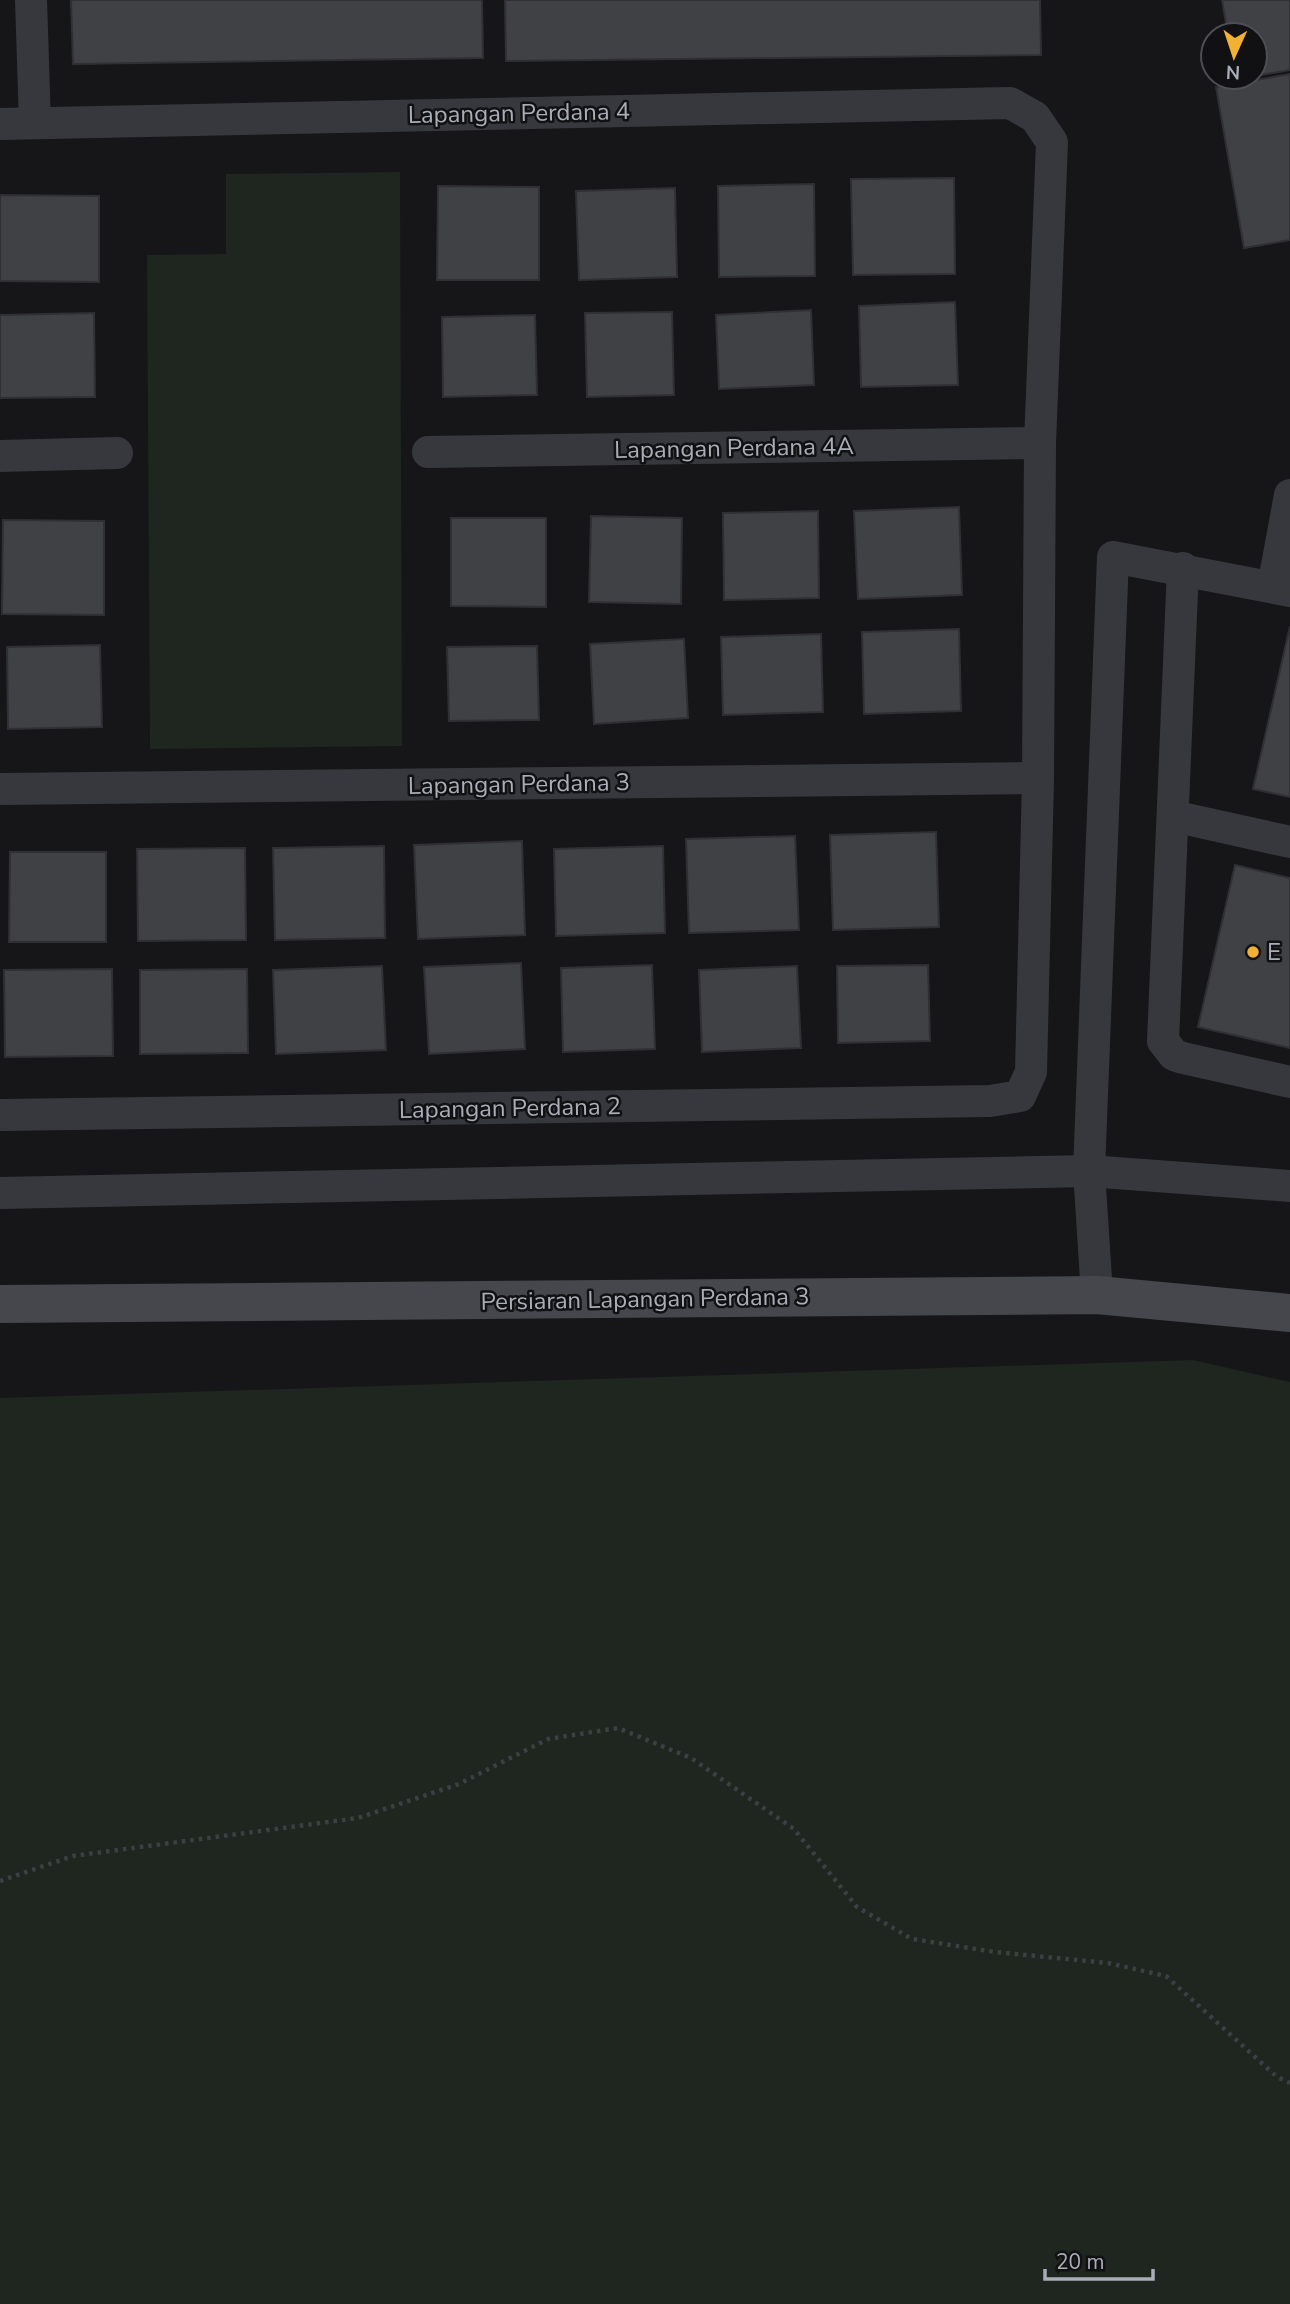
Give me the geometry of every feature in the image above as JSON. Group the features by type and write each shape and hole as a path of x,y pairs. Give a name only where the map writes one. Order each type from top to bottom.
{"street":[{"path":"31,0 35,123"},
{"name":"Lapangan Perdana 4","path":"0,124 1010,103 1035,117 1052,142 1040,443"},
{"path":"1038,778 1040,443"},
{"name":"Lapangan Perdana 4A","path":"428,452 1040,443"},
{"path":"0,456 117,453"},
{"path":"1097,1295 1090,1171 1113,557 1183,568 1281,589 1290,495"},
{"path":"1183,568 1163,1041 1174,1055 1183,1058 1290,1082"},
{"name":"Lapangan Perdana 3","path":"0,789 1038,778"},
{"name":"Lapangan Perdana 2","path":"0,1115 989,1101 1020,1096 1031,1072 1038,778"},
{"path":"1173,816 1290,842"},
{"path":"0,1193 1090,1171 1290,1186"},
{"name":"Persiaran Lapangan Perdana 3","path":"0,1304 1097,1295 1290,1313"}],"path":[{"path":"0,1881 73,1856 358,1818 459,1784 548,1739 618,1728 691,1758 794,1829 858,1907 912,1939 995,1952 1108,1963 1166,1976 1277,2077 1290,2083"}],"shaded area":[{"path":"400,172 402,746 150,749 147,255 226,254 226,174"},
{"path":"1193,1360 1290,1382 1290,2304 0,2304 0,1398"}],"building":[{"path":"71,0 482,0 483,58 73,64"},
{"path":"505,0 1040,0 1041,55 506,61"},
{"path":"1222,0 1290,0 1290,70 1269,74 1269,21 1226,21"},
{"path":"1290,74 1290,240 1244,248 1217,91 1269,91 1269,78"},
{"path":"954,178 955,274 853,275 851,179"},
{"path":"814,184 815,276 719,277 718,186"},
{"path":"438,186 539,187 539,280 437,280"},
{"path":"675,188 677,277 579,280 576,191"},
{"path":"0,195 99,196 99,282 0,281"},
{"path":"955,302 958,385 861,387 859,306"},
{"path":"811,310 814,385 719,389 716,315"},
{"path":"672,312 674,395 587,397 585,313"},
{"path":"94,313 95,397 0,398 0,315"},
{"path":"535,315 537,395 443,397 442,317"},
{"path":"959,507 962,595 858,599 854,511"},
{"path":"818,511 819,598 724,600 723,513"},
{"path":"591,516 682,518 681,604 589,602"},
{"path":"451,518 546,518 546,607 451,606"},
{"path":"3,520 104,521 104,615 2,614"},
{"path":"1290,626 1290,797 1253,789"},
{"path":"959,629 961,711 864,714 862,632"},
{"path":"821,634 823,712 723,715 721,637"},
{"path":"684,639 688,718 594,724 590,644"},
{"path":"100,645 102,727 8,729 7,647"},
{"path":"537,646 539,720 449,721 447,647"},
{"path":"936,832 939,927 833,930 830,835"},
{"path":"795,836 799,930 689,933 686,839"},
{"path":"522,841 525,935 418,939 414,845"},
{"path":"384,846 385,938 275,940 273,848"},
{"path":"663,846 665,933 556,936 554,849"},
{"path":"245,848 246,940 138,941 137,849"},
{"path":"10,852 106,852 106,942 9,942"},
{"name":"E","path":"1235,865 1290,878 1290,1048 1198,1027"},
{"path":"521,963 525,1049 429,1054 424,967"},
{"path":"652,965 655,1049 563,1052 561,968"},
{"path":"928,965 930,1041 838,1043 837,966"},
{"path":"382,966 386,1050 276,1054 273,970"},
{"path":"797,966 801,1048 702,1052 699,970"},
{"path":"112,969 113,1056 5,1057 4,970"},
{"path":"247,969 248,1053 140,1054 140,970"}],"place":[{"name":"E","path":"1253,952"}]}
